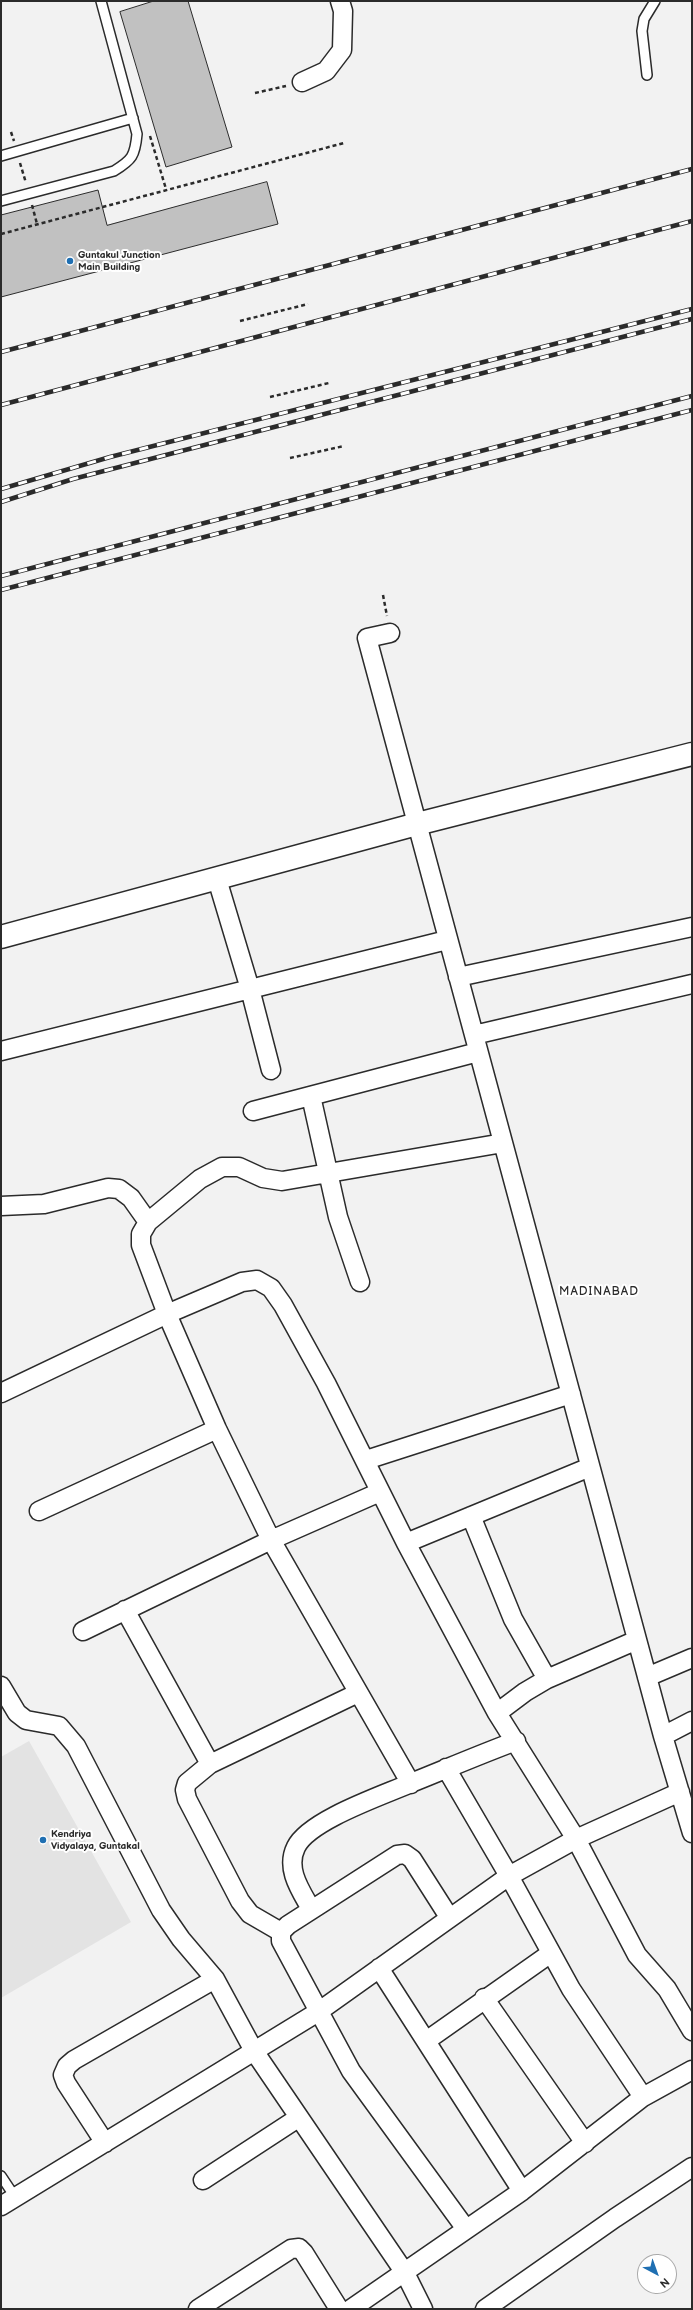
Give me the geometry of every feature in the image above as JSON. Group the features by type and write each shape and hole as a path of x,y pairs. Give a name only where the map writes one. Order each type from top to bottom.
{"street":[{"path":"302,82 326,71 342,50 343,11 340,1"},
{"path":"390,633 367,638 663,1736 691,1825"},
{"path":"1,937 417,824 691,757"},
{"path":"217,879 250,988 271,1070"},
{"path":"458,977 692,926"},
{"path":"1,1052 250,988 448,940"},
{"path":"474,1035 692,984"},
{"path":"253,1111 478,1052"},
{"path":"311,1096 338,1217 360,1282"},
{"path":"411,1784 271,1540 217,1429 167,1314 141,1246 141,1234 148,1222 200,1178 222,1167 239,1167 263,1178 282,1181 503,1143"},
{"path":"1,1206 44,1204 108,1188 120,1189 131,1198 148,1222"},
{"path":"1,1393 167,1314 242,1282 257,1280 271,1288 283,1306 319,1370 366,1460 380,1492 406,1543 497,1713 516,1741 576,1839 637,1955 667,1989 692,2031"},
{"path":"366,1460 571,1394"},
{"path":"39,1511 217,1429"},
{"path":"406,1543 590,1467"},
{"path":"83,1631 271,1540 380,1492"},
{"path":"470,1516 513,1619 547,1679"},
{"path":"125,1610 210,1764"},
{"path":"497,1713 547,1679 637,1640"},
{"path":"647,1677 692,1658"},
{"path":"1,1686 17,1713 26,1720 59,1726 67,1733 76,1746 161,1910 181,1939 215,1979 254,2051 298,2118 405,2273 423,2309"},
{"path":"281,1932 250,1914 240,1901 187,1799 185,1790 187,1783 210,1764 358,1693"},
{"path":"663,1736 692,1721"},
{"path":"311,1910 296,1881 292,1866 296,1847 306,1835 364,1802 516,1741"},
{"path":"446,1768 509,1876 571,1989 643,2098"},
{"path":"8,2201 318,2012 449,1917 509,1876 576,1839 680,1792"},
{"path":"449,1917 412,1859 405,1854 396,1855 288,1925 281,1932 281,1941 351,2071 466,2229"},
{"path":"426,2041 484,1998 551,1953"},
{"path":"379,1968 522,2191"},
{"path":"104,2143 66,2083 64,2074 67,2066 74,2060 147,2016 215,1979"},
{"path":"484,1998 584,2143"},
{"path":"351,2309 522,2191 643,2098 692,2070"},
{"path":"203,2180 298,2118"},
{"path":"485,2309 615,2218 692,2167"},
{"path":"198,2309 291,2250 299,2248 304,2253 339,2309"}],"lane":[{"path":"1,201 114,171 128,162 135,151 137,134 101,1"},
{"path":"647,75 642,31 644,19 655,1"},
{"path":"1,156 133,118"},
{"path":"1,2176 8,2201"}],"path":[{"path":"255,93 302,82"},
{"path":"11,132 37,224"},
{"path":"1,234 344,143"},
{"path":"240,321 308,304"},
{"path":"270,397 328,383"},
{"path":"290,458 344,446"},
{"path":"383,595 390,633"}],"shaded area":[{"name":"Kendriya Vidyalaya, Guntakal","path":"29,1741 131,1922 1,1998 1,1757"}],"building":[{"path":"154,1 188,1 232,147 166,167 120,12"},
{"name":"Guntakul Junction Main Building","path":"267,182 278,224 1,297 1,215 98,190 107,225"}],"railway":[{"path":"1,352 692,169"},
{"path":"1,405 692,221"},
{"path":"1,489 110,457 692,309"},
{"path":"1,502 73,479 692,319"},
{"path":"1,576 692,396"},
{"path":"1,590 692,410"}],"place":[{"name":"Guntakul Junction Main Building","path":"70,261"},
{"name":"Kendriya Vidyalaya, Guntakal","path":"43,1840"}],"district":[{"name":"MADINABAD","path":"599,1292"}]}
